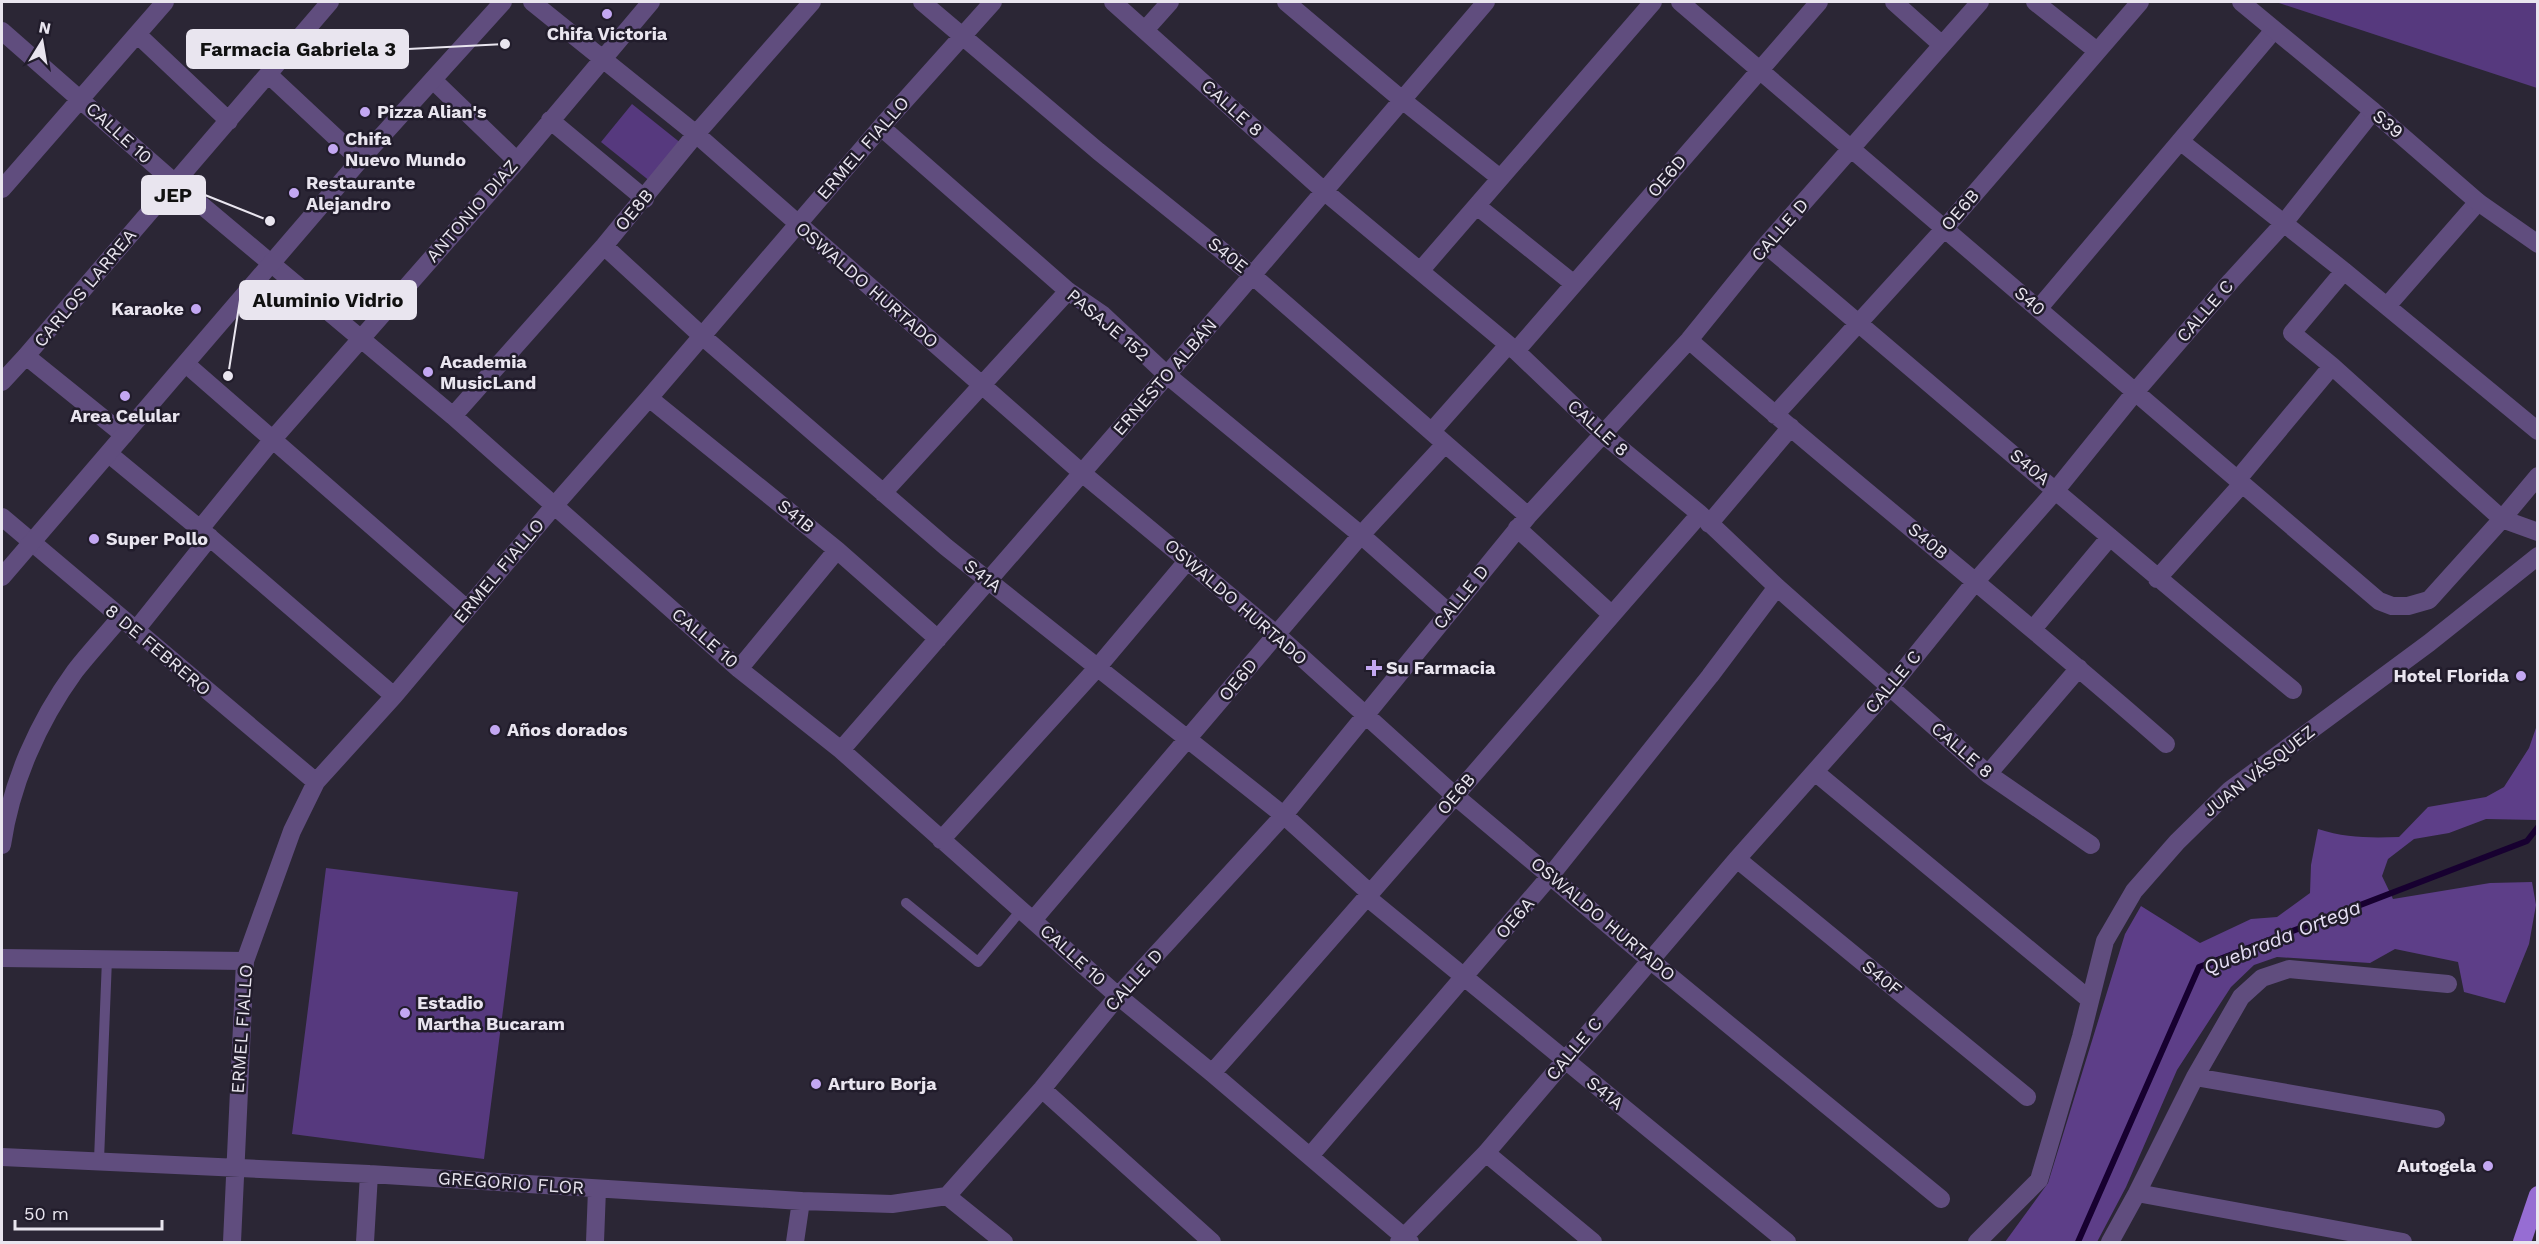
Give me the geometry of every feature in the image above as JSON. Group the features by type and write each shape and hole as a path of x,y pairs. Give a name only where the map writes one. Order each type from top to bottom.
{"main road":[{"path":"2522,1242 2538,1195"}],"street":[{"path":"2,189 165,2"},
{"name":"CARLOS LARREA","path":"2,382 27,356 330,2"},
{"path":"2,577 360,160 502,2"},
{"name":"OSWALDO HURTADO","path":"532,2 696,134 1082,473 1277,635 1455,795 1650,960 1941,1199"},
{"name":"ANTONIO DIAZ","path":"135,631 273,439 360,337 517,161 601,58 651,2"},
{"name":"OE8B","path":"453,416 645,199 696,134 812,2"},
{"name":"S40E","path":"922,2 1098,151 1252,275 1439,438 1612,615"},
{"name":"ERMEL FIALLO","path":"232,1242 244,961 292,831 316,782 394,696 554,506 881,127 993,2"},
{"name":"CALLE 8","path":"1113,2 1324,191 1512,348 1604,435 1705,519 1777,587 1988,774 2091,845"},
{"path":"1145,30 1170,2"},
{"path":"1286,2 1401,99 1500,178"},
{"name":"ERNESTO ALBÁN","path":"842,750 1167,375 1485,2"},
{"path":"1420,271 1653,2"},
{"name":"S40","path":"1680,2 2379,601 2392,606 2408,606 2428,600 2502,519"},
{"name":"OE6D","path":"1028,914 1189,739 1361,536 1512,348 1574,284 1819,2"},
{"path":"1894,2 1942,45"},
{"name":"CALLE D","path":"947,1196 1042,1089 1118,996 1284,815 1522,522 1689,340 1766,245 1980,2"},
{"path":"2035,2 2097,51"},
{"name":"OE6B","path":"1775,415 1945,228 2140,2"},
{"name":"S39","path":"2241,2 2373,111 2478,202 2538,244"},
{"path":"2039,308 2274,30"},
{"name":"CALLE 10","path":"2,31 174,182 453,416 739,669 842,750 1118,996 1310,1156 1404,1240"},
{"path":"138,35 229,121"},
{"path":"269,75 360,160"},
{"path":"433,80 517,161"},
{"name":"CALLE C","path":"1404,1240 1486,1153 1737,859 1891,686 2136,391 2284,223 2373,111"},
{"path":"549,120 645,199"},
{"name":"PASAJE 152","path":"881,127 1068,291 1103,315 1167,375 1361,536 1448,612"},
{"path":"2180,141 2344,271 2538,431"},
{"path":"2387,306 2478,202"},
{"path":"1477,206 1574,284"},
{"name":"S40A","path":"1766,245 2056,490 2157,579 2293,690"},
{"name":"S41A","path":"604,246 702,336 946,547 1284,815 1370,896 1463,978 1787,1242"},
{"path":"2344,271 2292,333 2332,366 2502,519 2538,532"},
{"path":"883,493 1068,291"},
{"name":"S40B","path":"1689,340 2166,744"},
{"path":"27,356 124,435"},
{"path":"186,364 467,609"},
{"path":"2157,579 2240,481 2332,366"},
{"name":"S41B","path":"649,398 837,550 938,639"},
{"name":"OE6B","path":"1212,1073 1370,896 1612,615 1791,427"},
{"path":"109,454 205,533 394,696"},
{"path":"2502,519 2538,476"},
{"name":"8 DE FEBRERO","path":"2,517 316,782"},
{"path":"2033,629 2110,537"},
{"path":"739,669 837,550"},
{"name":"JUAN VÁSQUEZ","path":"1977,1242 2039,1180 2105,941 2134,891 2202,816 2230,790 2429,643 2538,556"},
{"path":"941,840 1097,668 1188,560"},
{"name":"OE6A","path":"1310,1156 1551,875 1710,676 1777,587"},
{"path":"2,845 4,826 22,768 43,721 75,671 120,618"},
{"path":"1988,774 2079,668"},
{"path":"1815,772 2090,1000"},
{"name":"S40F","path":"1737,859 2027,1097"},
{"path":"2,958 244,961"},
{"path":"2110,1242 2138,1193 2195,1077 2241,997 2262,978 2289,969 2448,984"},
{"path":"2195,1077 2436,1119"},
{"path":"1042,1089 1212,1242"},
{"path":"1486,1153 1593,1242"},
{"name":"GREGORIO FLOR","path":"2,1156 369,1174 801,1201 892,1204 947,1196"},
{"path":"365,1242 369,1174"},
{"path":"595,1242 597,1189"},
{"path":"2138,1193 2403,1242"},
{"path":"947,1196 1004,1242"},
{"path":"795,1242 801,1201"}],"lane":[{"path":"906,903 978,962 1028,914"},
{"path":"99,1161 107,959"}],"shaded area":[{"path":"2276,2 2537,2 2537,88"},
{"path":"632,104 687,148 656,186 601,142"},
{"path":"2537,725 2537,820 2486,819 2449,833 2414,839 2388,859 2382,876 2393,899 2490,883 2532,882 2536,905 2529,944 2505,1003 2464,992 2458,962 2395,949 2370,963 2277,957 2254,965 2231,987 2177,1070 2126,1187 2097,1242 2005,1242 2048,1183 2125,934 2141,906 2200,943 2251,919 2277,917 2310,893 2311,865 2318,829 2358,837 2399,837 2428,807 2486,797 2504,787 2529,748"},
{"name":"Estadio Martha Bucaram","path":"326,868 518,892 484,1159 292,1134"}],"waterway":[{"name":"Quebrada Ortega","path":"2078,1242 2199,967 2527,841 2538,827"}],"place":[{"name":"Chifa Victoria","path":"607,14"},
{"name":"Farmacia Gabriela 3","path":"505,44"},
{"name":"Pizza Alian's","path":"365,112"},
{"name":"Chifa Nuevo Mundo","path":"333,149"},
{"name":"Restaurante Alejandro","path":"294,193"},
{"name":"JEP","path":"270,221"},
{"name":"Karaoke","path":"196,309"},
{"name":"Academia MusicLand","path":"428,372"},
{"name":"Aluminio Vidrio","path":"228,376"},
{"name":"Area Celular","path":"125,396"},
{"name":"Super Pollo","path":"94,539"},
{"name":"Su Farmacia","path":"1374,668"},
{"name":"Hotel Florida","path":"2521,676"},
{"name":"Años dorados","path":"495,730"},
{"name":"Estadio Martha Bucaram","path":"405,1013"},
{"name":"Arturo Borja","path":"816,1084"},
{"name":"Autogela","path":"2488,1166"}]}
